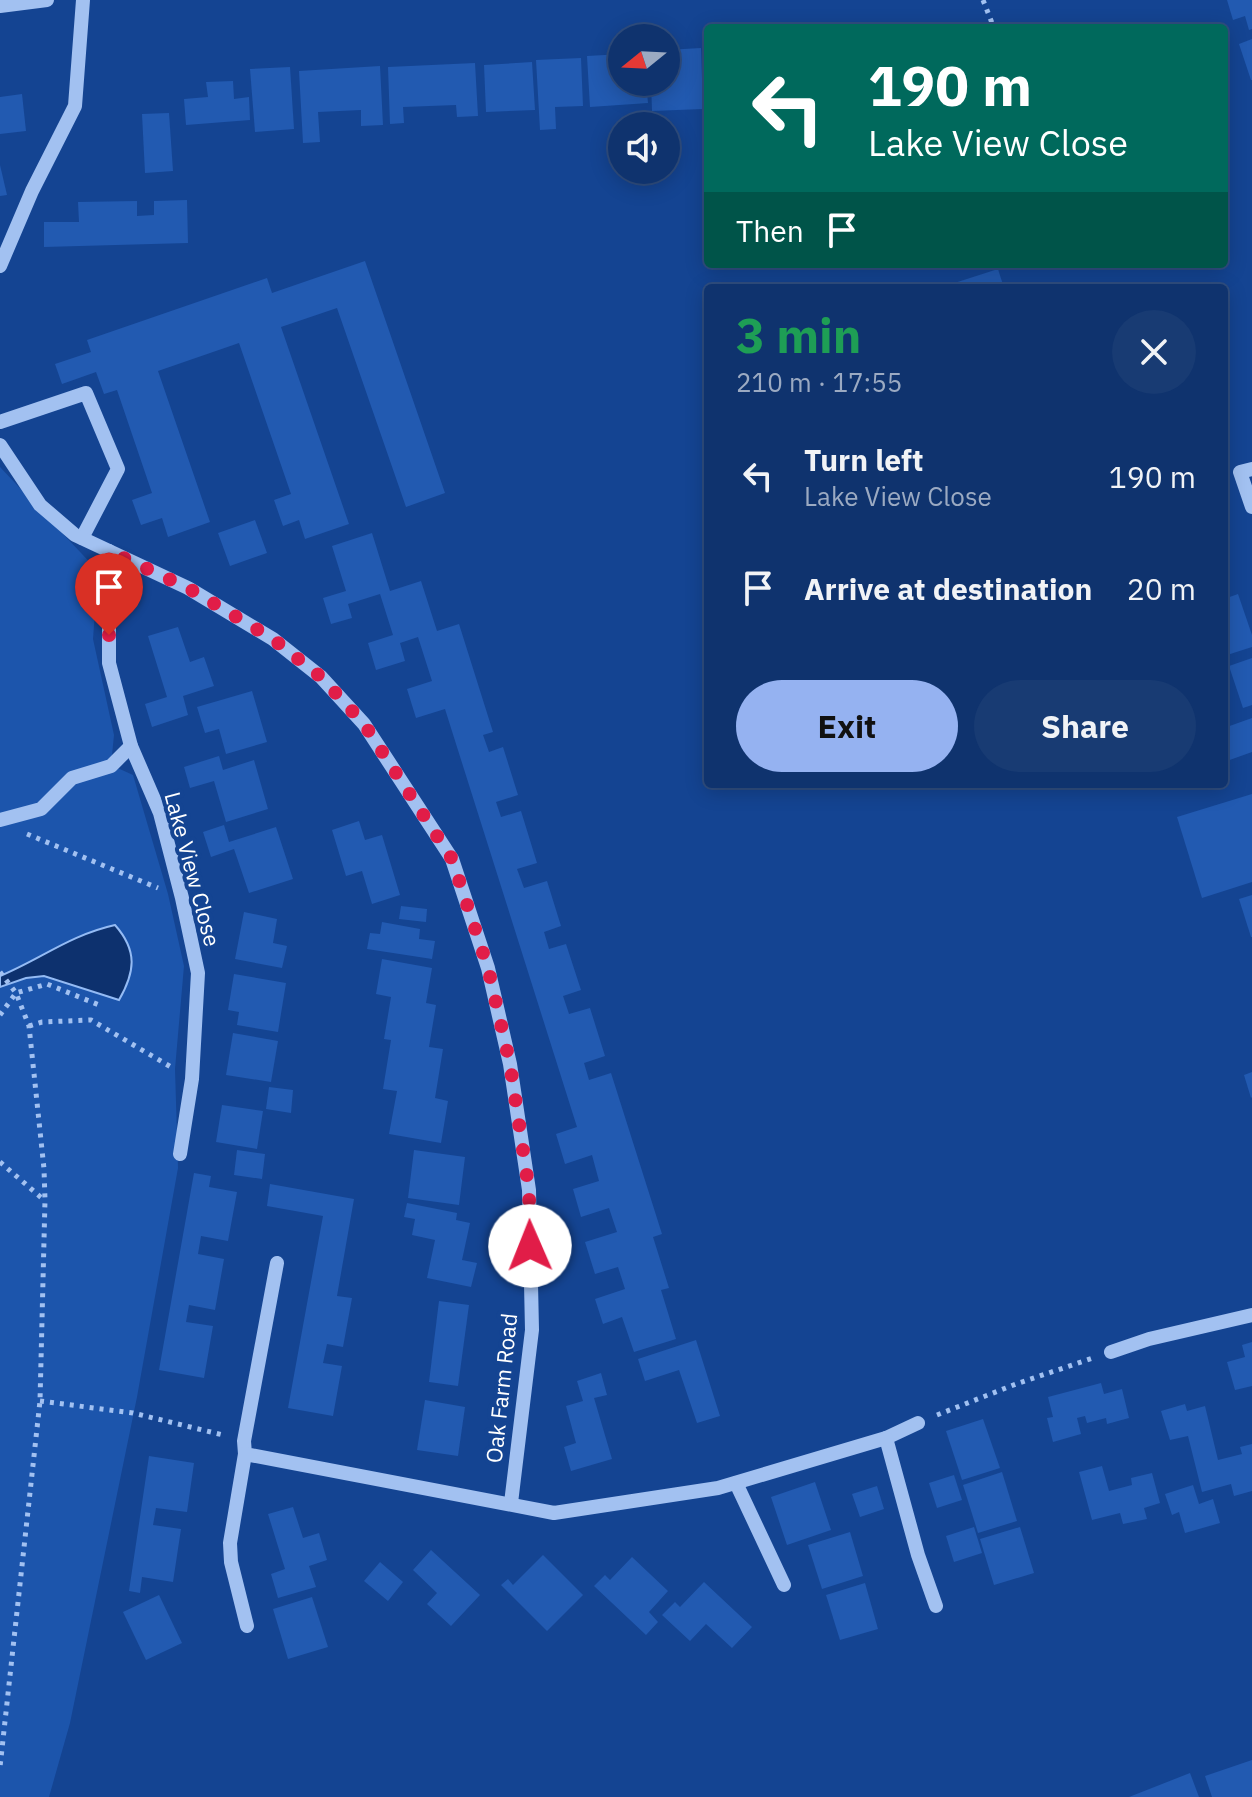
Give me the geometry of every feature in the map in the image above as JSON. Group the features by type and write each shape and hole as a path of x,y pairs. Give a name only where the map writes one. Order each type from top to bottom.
{"street":[{"path":"0,6 47,0"},
{"path":"0,266 32,191 75,106 83,0"},
{"path":"0,422 86,393 118,469 82,538"},
{"name":"Oak Farm Road","path":"0,445 40,505 82,538 188,588 273,639 321,677 364,724 452,859 488,968 510,1064 529,1190 532,1330 511,1503"},
{"path":"1252,469 1240,472 1252,507"},
{"name":"Lake View Close","path":"109,551 109,663 131,746 160,813 198,973 192,1079 180,1154"},
{"path":"0,820 41,809 72,778 111,766 131,746"},
{"path":"247,1626 231,1562 230,1543 277,1263"},
{"path":"1111,1352 1149,1339 1252,1315"},
{"path":"244,1447 554,1513 718,1488 886,1438 918,1423"},
{"path":"886,1438 918,1555 936,1606"},
{"path":"736,1483 784,1585"}],"path":[{"path":"983,0 992,24"},
{"path":"14,829 182,898"},
{"path":"0,972 16,993 29,1026 45,1200 40,1401 0,1767"},
{"path":"0,1015 16,993 47,984 99,1005"},
{"path":"29,1026 42,1022 91,1020 192,1079"},
{"path":"0,1162 45,1200"},
{"path":"918,1423 1016,1384 1111,1352"},
{"path":"40,1401 133,1413 244,1447"}],"shaded area":[{"path":"0,467 98,571 93,639 114,735 111,765 133,775 168,894 184,966 175,1069 178,1168 137,1397 70,1723 49,1797 0,1797"},
{"path":"115,925 128,944 132,962 119,1000 44,976 26,978 0,987 0,976 70,941"}],"building":[{"path":"1227,0 1252,0 1252,29 1249,30 1245,16 1233,20"},
{"path":"1252,39 1252,80 1251,80 1239,44"},
{"path":"701,48 703,109 652,111 651,96 680,96 680,49"},
{"path":"608,55 608,96 647,96 648,103 590,107 587,56"},
{"path":"581,58 583,106 555,107 556,129 540,130 536,60"},
{"path":"532,62 535,110 486,112 484,65"},
{"path":"475,63 478,116 457,117 456,105 403,107 404,123 390,124 388,67"},
{"path":"380,66 383,125 361,126 361,110 318,112 320,142 303,143 299,71"},
{"path":"290,67 294,129 255,132 250,69"},
{"path":"233,81 234,99 249,97 250,120 186,125 184,99 208,97 206,82"},
{"path":"22,94 26,131 0,134 0,97"},
{"path":"169,113 173,171 145,173 142,114"},
{"path":"0,165 7,195 0,196"},
{"path":"187,200 188,243 44,247 44,222 79,222 78,202 137,201 137,216 154,215 154,201"},
{"path":"365,261 445,493 406,507 337,308 281,327 349,524 305,539 299,520 283,526 274,500 291,494 239,343 158,371 210,522 168,537 162,518 141,525 132,500 152,493 117,390 104,394 96,372 62,384 55,364 91,352 87,340 267,278 272,293"},
{"path":"998,269 1003,284 951,284"},
{"path":"255,520 267,553 230,566 218,533"},
{"path":"372,533 390,591 421,581 437,631 459,624 493,732 483,735 489,752 503,747 518,795 496,802 501,817 521,811 537,863 517,869 524,888 547,881 561,926 544,932 549,949 566,944 581,990 563,996 569,1014 590,1008 605,1056 584,1063 589,1080 611,1073 662,1234 653,1237 669,1288 661,1290 676,1339 634,1352 622,1317 603,1324 595,1299 625,1289 618,1267 595,1274 585,1242 617,1232 609,1208 581,1217 573,1189 599,1181 592,1155 565,1164 556,1134 577,1127 445,709 416,718 407,689 432,681 418,637 400,643 405,661 376,670 368,643 393,635 380,594 348,604 352,618 331,624 323,598 346,591 332,546"},
{"path":"1238,594 1252,635 1252,647 1228,655 1228,598"},
{"path":"178,627 190,662 204,657 214,686 183,696 188,715 152,727 145,704 167,697 148,636"},
{"path":"1252,658 1252,705 1243,708 1229,666"},
{"path":"252,691 267,742 226,754 219,729 205,733 197,707"},
{"path":"1252,718 1252,752 1228,761 1228,727"},
{"path":"219,756 223,770 254,760 268,809 226,822 214,781 190,788 184,767"},
{"path":"1252,794 1252,882 1202,898 1177,817"},
{"path":"359,821 365,840 382,835 400,895 372,904 362,871 346,876 332,830"},
{"path":"224,825 229,842 276,827 293,879 249,893 234,849 211,857 203,832"},
{"path":"1252,895 1252,937 1251,937 1239,899"},
{"path":"401,906 427,909 426,922 399,919"},
{"path":"244,912 277,919 273,943 287,946 282,968 235,959"},
{"path":"382,922 420,929 419,939 435,941 432,959 367,949 370,933 380,934"},
{"path":"382,959 432,968 426,1003 436,1005 429,1047 443,1049 435,1098 448,1101 441,1143 389,1134 397,1091 383,1089 391,1040 384,1039 391,997 376,994"},
{"path":"234,974 286,983 278,1032 237,1025 239,1012 228,1010"},
{"path":"233,1033 278,1041 271,1082 226,1075"},
{"path":"1252,1072 1252,1097 1251,1098 1244,1075"},
{"path":"269,1087 293,1090 291,1113 266,1109"},
{"path":"222,1105 263,1111 257,1149 216,1142"},
{"path":"237,1150 265,1154 262,1179 234,1175"},
{"path":"414,1150 465,1157 459,1205 408,1198"},
{"path":"194,1173 211,1176 209,1187 237,1192 228,1241 201,1236 198,1254 224,1259 215,1310 189,1305 186,1322 213,1326 204,1378 159,1370"},
{"path":"270,1184 354,1199 337,1296 352,1298 343,1347 327,1344 323,1363 342,1366 333,1416 288,1408 323,1216 267,1206"},
{"path":"407,1203 457,1213 456,1220 470,1223 462,1260 477,1263 471,1287 427,1278 435,1240 412,1235 415,1219 404,1217"},
{"path":"439,1301 469,1305 458,1386 429,1382"},
{"path":"696,1340 720,1416 697,1423 679,1370 645,1381 638,1359"},
{"path":"1252,1342 1252,1386 1235,1390 1227,1362 1245,1357 1242,1345"},
{"path":"601,1373 607,1395 594,1398 612,1459 571,1471 564,1447 576,1443 566,1406 583,1401 577,1381"},
{"path":"1101,1383 1104,1394 1122,1389 1129,1418 1107,1424 1106,1418 1087,1423 1085,1416 1077,1418 1081,1434 1053,1442 1047,1418 1053,1417 1048,1397"},
{"path":"425,1400 465,1407 458,1456 417,1450"},
{"path":"1185,1404 1187,1411 1205,1406 1218,1460 1242,1454 1240,1447 1252,1444 1252,1491 1234,1496 1231,1484 1202,1492 1188,1436 1170,1440 1161,1411"},
{"path":"983,1419 1000,1468 962,1480 946,1431"},
{"path":"149,1456 194,1463 187,1512 156,1508 153,1525 181,1529 173,1582 142,1577 140,1593 129,1591"},
{"path":"1102,1466 1109,1491 1132,1485 1131,1478 1152,1473 1160,1503 1144,1508 1147,1519 1123,1524 1120,1513 1092,1520 1079,1472"},
{"path":"1002,1472 1017,1521 978,1533 963,1485"},
{"path":"954,1475 962,1500 937,1508 929,1483"},
{"path":"815,1482 831,1530 787,1545 771,1497"},
{"path":"1193,1485 1199,1504 1213,1499 1220,1523 1185,1533 1179,1512 1172,1515 1165,1494"},
{"path":"877,1486 884,1509 860,1517 852,1494"},
{"path":"293,1507 303,1538 319,1533 327,1560 309,1566 316,1587 278,1598 271,1574 285,1569 268,1514"},
{"path":"974,1527 982,1553 954,1562 946,1536"},
{"path":"1020,1527 1034,1573 994,1585 980,1539"},
{"path":"850,1532 863,1576 822,1589 808,1545"},
{"path":"431,1550 480,1595 451,1626 427,1604 437,1593 413,1570"},
{"path":"543,1555 583,1595 547,1631 501,1585 508,1579 513,1585"},
{"path":"632,1557 668,1591 649,1612 658,1622 646,1635 594,1586 605,1575 610,1580"},
{"path":"380,1562 403,1582 388,1601 364,1581"},
{"path":"704,1582 752,1627 732,1648 706,1624 690,1641 662,1615 675,1602 680,1607"},
{"path":"865,1583 878,1629 840,1640 826,1595"},
{"path":"159,1595 182,1643 146,1660 123,1612"},
{"path":"312,1597 328,1647 288,1659 273,1609"},
{"path":"1252,1760 1252,1797 1212,1797 1205,1776"},
{"path":"1190,1773 1199,1797 1129,1797"}],"route":[{"path":"109,635 109,551 188,588 273,639 321,677 364,724 407,786 452,859 488,968 510,1064 529,1190 530,1246"}]}
